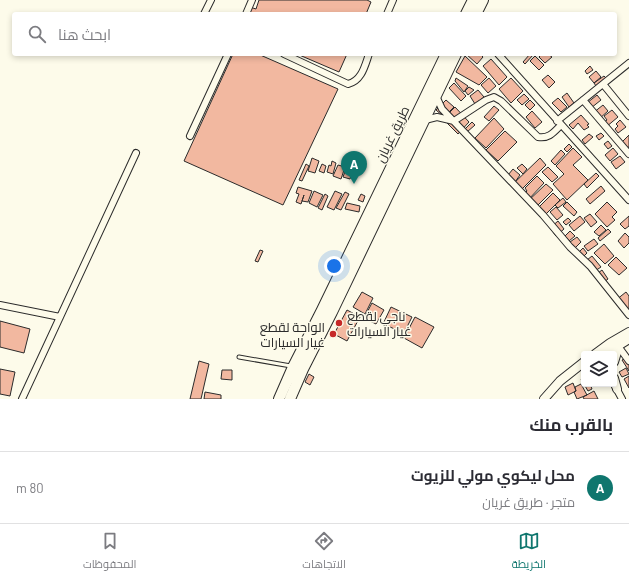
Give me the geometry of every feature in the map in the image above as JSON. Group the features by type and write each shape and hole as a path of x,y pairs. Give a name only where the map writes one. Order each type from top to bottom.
{"highway":[{"path":"467,12 472,0"},
{"path":"477,12 483,0"},
{"name":"طريق غريان","path":"290,399 298,368 322,310 445,56"},
{"name":"طريق غريان","path":"279,399 332,312 455,56"}],"street":[{"path":"205,12 211,0"},
{"path":"247,12 252,0"},
{"path":"387,12 390,1"},
{"path":"190,136 227,56"},
{"path":"288,56 348,84 354,83 359,78 368,56"},
{"path":"500,56 629,200"},
{"path":"425,120 434,117 454,121 486,100 494,97 501,101 538,137 549,137 559,123 583,100 629,63"},
{"path":"603,84 629,116"},
{"path":"436,95 439,104 543,215 570,247 590,266 629,315"},
{"path":"583,100 629,154"},
{"path":"22,399 136,153"},
{"path":"0,304 60,317"},
{"path":"601,351 610,343 629,332"},
{"path":"606,351 629,339"},
{"path":"616,347 629,361"},
{"path":"616,347 617,351"},
{"path":"546,398 560,381 581,365"},
{"path":"616,387 622,399"}],"lane":[{"path":"239,357 298,368"}],"building":[{"path":"259,0 367,0 371,2 367,12 248,12 250,7 256,9"},
{"path":"232,56 263,56 338,89 283,205 184,161"},
{"path":"302,56 346,56 339,72"},
{"path":"465,56 487,77 479,85 456,72"},
{"path":"468,56 482,56 483,57 477,64"},
{"path":"528,56 532,56 525,64 523,62"},
{"path":"535,56 544,65 539,70 530,61"},
{"path":"551,56 552,57 545,63 539,57"},
{"path":"491,59 507,77 499,85 483,66"},
{"path":"590,66 593,70 587,74 585,71"},
{"path":"596,71 601,77 594,83 589,77"},
{"path":"548,75 555,82 549,88 542,80"},
{"path":"604,76 606,78 596,86 594,83"},
{"path":"456,78 468,86 464,92 455,81"},
{"path":"489,78 496,86 488,93 481,85"},
{"path":"511,78 523,91 511,103 499,89"},
{"path":"454,83 466,96 461,101 449,88"},
{"path":"469,87 474,90 468,95 465,91"},
{"path":"478,90 484,97 475,104 470,96"},
{"path":"567,93 574,103 569,107 562,97"},
{"path":"524,94 529,99 522,105 517,100"},
{"path":"597,95 601,100 591,108 587,103"},
{"path":"558,98 567,107 561,112 552,103"},
{"path":"446,100 454,107 444,117 436,110"},
{"path":"530,100 535,105 530,110 525,105"},
{"path":"603,105 608,111 599,119 593,113"},
{"path":"494,106 499,110 489,121 484,117"},
{"path":"455,107 469,122 458,134 443,119"},
{"path":"612,110 618,117 606,127 603,123 607,120 604,116"},
{"path":"532,111 542,122 535,128 526,117"},
{"path":"581,115 589,124 587,125 589,127 584,130 578,123 573,129 569,125"},
{"path":"494,118 504,129 486,148 475,138"},
{"path":"620,120 626,127 618,133 615,129 618,126 616,124"},
{"path":"472,122 475,125 467,132 464,130"},
{"path":"505,131 517,142 498,161 486,150"},
{"path":"601,133 604,136 599,140 596,136"},
{"path":"589,134 593,137 585,144 582,140"},
{"path":"629,135 629,147 627,148 622,142"},
{"path":"608,141 612,146 608,149 604,144"},
{"path":"569,144 572,147 567,152 564,149"},
{"path":"573,148 582,157 573,165 588,180 567,200 553,184 564,174 556,166"},
{"path":"613,148 618,154 610,161 605,155"},
{"path":"561,150 565,154 555,165 551,161"},
{"path":"620,156 625,162 616,169 611,162"},
{"path":"312,158 319,161 315,173 308,171"},
{"path":"540,158 546,165 519,192 512,185"},
{"path":"332,161 336,163 333,174 327,172"},
{"path":"306,164 309,166 302,181 299,180"},
{"path":"322,164 326,166 324,173 319,171"},
{"path":"522,164 527,169 523,174 517,168"},
{"path":"338,165 345,167 341,179 333,176"},
{"path":"347,166 353,168 350,179 343,177"},
{"path":"548,167 558,177 552,182 542,172"},
{"path":"513,169 520,175 515,182 508,175"},
{"path":"596,173 599,176 587,188 584,184"},
{"path":"537,176 544,183 527,201 522,196 527,191 525,188"},
{"path":"546,184 553,190 534,209 527,202"},
{"path":"601,186 605,191 590,204 586,199"},
{"path":"298,187 312,191 308,202 302,201 301,204 296,202 299,194 296,193"},
{"path":"314,191 323,195 317,207 309,203"},
{"path":"335,191 342,194 334,210 327,207"},
{"path":"345,192 349,194 341,210 336,208"},
{"path":"553,193 560,200 545,215 538,208"},
{"path":"325,194 328,196 322,210 318,208"},
{"path":"361,194 365,196 363,202 358,200"},
{"path":"563,198 566,202 558,208 555,205"},
{"path":"567,202 577,212 574,216 563,206"},
{"path":"607,202 617,212 612,217 615,220 607,227 595,214"},
{"path":"347,203 360,206 359,212 345,209"},
{"path":"556,207 563,215 557,220 550,212"},
{"path":"590,214 597,222 591,227 584,218"},
{"path":"580,216 585,222 574,231 569,225"},
{"path":"629,216 629,226 625,229 620,224"},
{"path":"568,218 571,221 566,225 563,222"},
{"path":"558,221 564,229 556,236 550,228"},
{"path":"601,225 606,230 599,236 594,232"},
{"path":"608,229 611,232 600,241 598,238"},
{"path":"570,231 575,236 569,241 565,236"},
{"path":"625,233 629,237 629,243 624,248 618,241"},
{"path":"577,237 581,242 575,248 570,242"},
{"path":"594,239 598,244 588,251 584,246"},
{"path":"604,244 614,256 605,264 594,253"},
{"path":"583,248 587,253 583,257 579,252"},
{"path":"260,250 263,251 258,262 255,261"},
{"path":"592,256 601,267 595,271 587,260"},
{"path":"616,257 627,268 619,275 608,265"},
{"path":"602,270 608,279 604,282 598,273"},
{"path":"362,292 373,298 365,314 353,307"},
{"path":"626,292 629,296 629,315 616,300"},
{"path":"372,303 384,310 376,324 364,318"},
{"path":"391,307 412,317 404,333 383,324"},
{"path":"347,310 360,317 347,341 334,334"},
{"path":"415,317 434,327 422,348 404,338"},
{"path":"0,321 30,329 24,353 0,347"},
{"path":"626,358 629,363 629,371 622,360"},
{"path":"199,361 209,364 201,399 190,399"},
{"path":"626,368 629,374 622,377 619,372"},
{"path":"0,369 15,372 10,396 0,394"},
{"path":"222,370 232,370 232,380 221,379"},
{"path":"309,374 314,377 310,385 305,382"},
{"path":"629,376 629,388 624,379"},
{"path":"573,383 576,391 568,395 565,387"},
{"path":"581,384 581,387 583,387 587,395 577,399 574,392 576,391 575,387"},
{"path":"586,387 591,387 592,389 588,391"},
{"path":"594,391 598,399 584,399 583,397"},
{"path":"205,392 221,395 221,399 204,399"}],"place":[{"name":"محل ليكوي مولي للزيوت","path":"354,184"},
{"name":"ناجي لقطع غيار السيارات","path":"339,323"},
{"name":"الواحة لقطع غيار السيارات","path":"333,334"}]}
